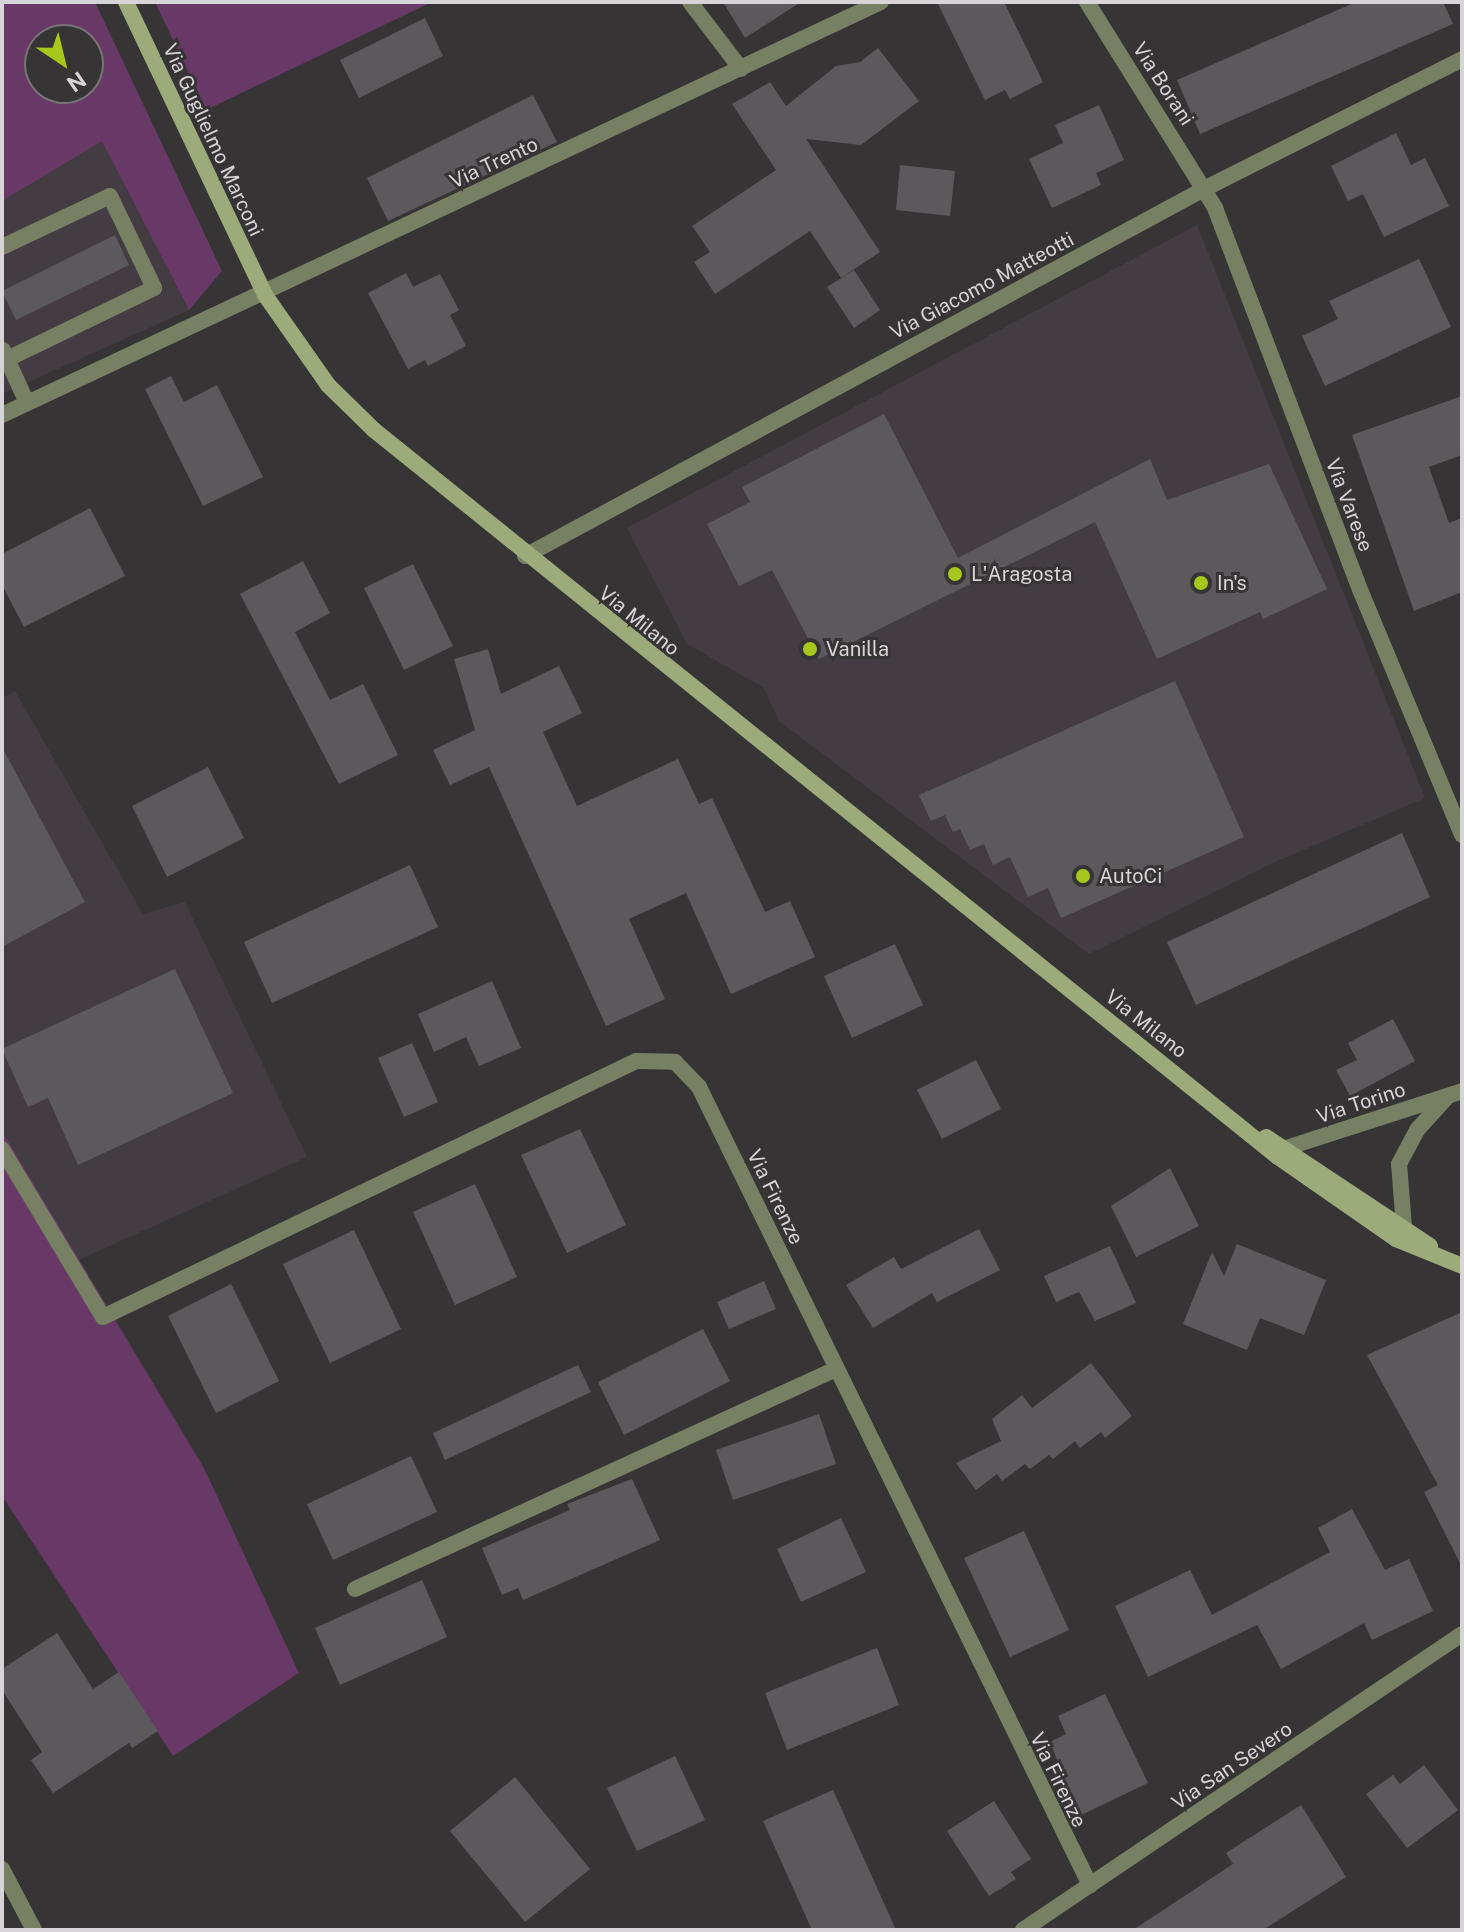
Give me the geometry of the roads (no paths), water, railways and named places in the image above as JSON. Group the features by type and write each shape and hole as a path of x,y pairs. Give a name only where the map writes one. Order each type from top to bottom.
{"street":[{"name":"Via Guglielmo Marconi","path":"126,2 265,295"},
{"path":"690,2 741,69"},
{"name":"Via Trento","path":"265,295 881,2"},
{"name":"Via Borani","path":"1087,2 1204,189"},
{"name":"Via Giacomo Matteotti","path":"525,556 1204,189 1462,59"},
{"name":"Via Varese","path":"1204,189 1462,835"},
{"path":"2,247 110,196 154,288 4,354 27,403"},
{"path":"2,415 265,295"},
{"name":"Via Milano","path":"265,295 328,385 374,430 525,556 1336,1200 1396,1239 1456,1264"},
{"name":"Via Firenze","path":"7,1167 103,1317 636,1061 675,1062 699,1087 1090,1885"},
{"name":"Via Torino","path":"1286,1148 1455,1093"},
{"name":"Via Torino","path":"1404,1227 1399,1164 1417,1130 1455,1093"},
{"name":"Via Milano","path":"1245,1127 1286,1148 1456,1264"},
{"path":"2,1149 7,1167"},
{"path":"355,1589 836,1369"},
{"name":"Via San Severo","path":"1023,1930 1462,1634"},
{"path":"2,1869 34,1930"}],"place":[{"name":"L'Aragosta","path":"955,574"},
{"name":"In's","path":"1201,583"},
{"name":"Vanilla","path":"810,649"},
{"name":"AutoCi","path":"1083,876"}]}
